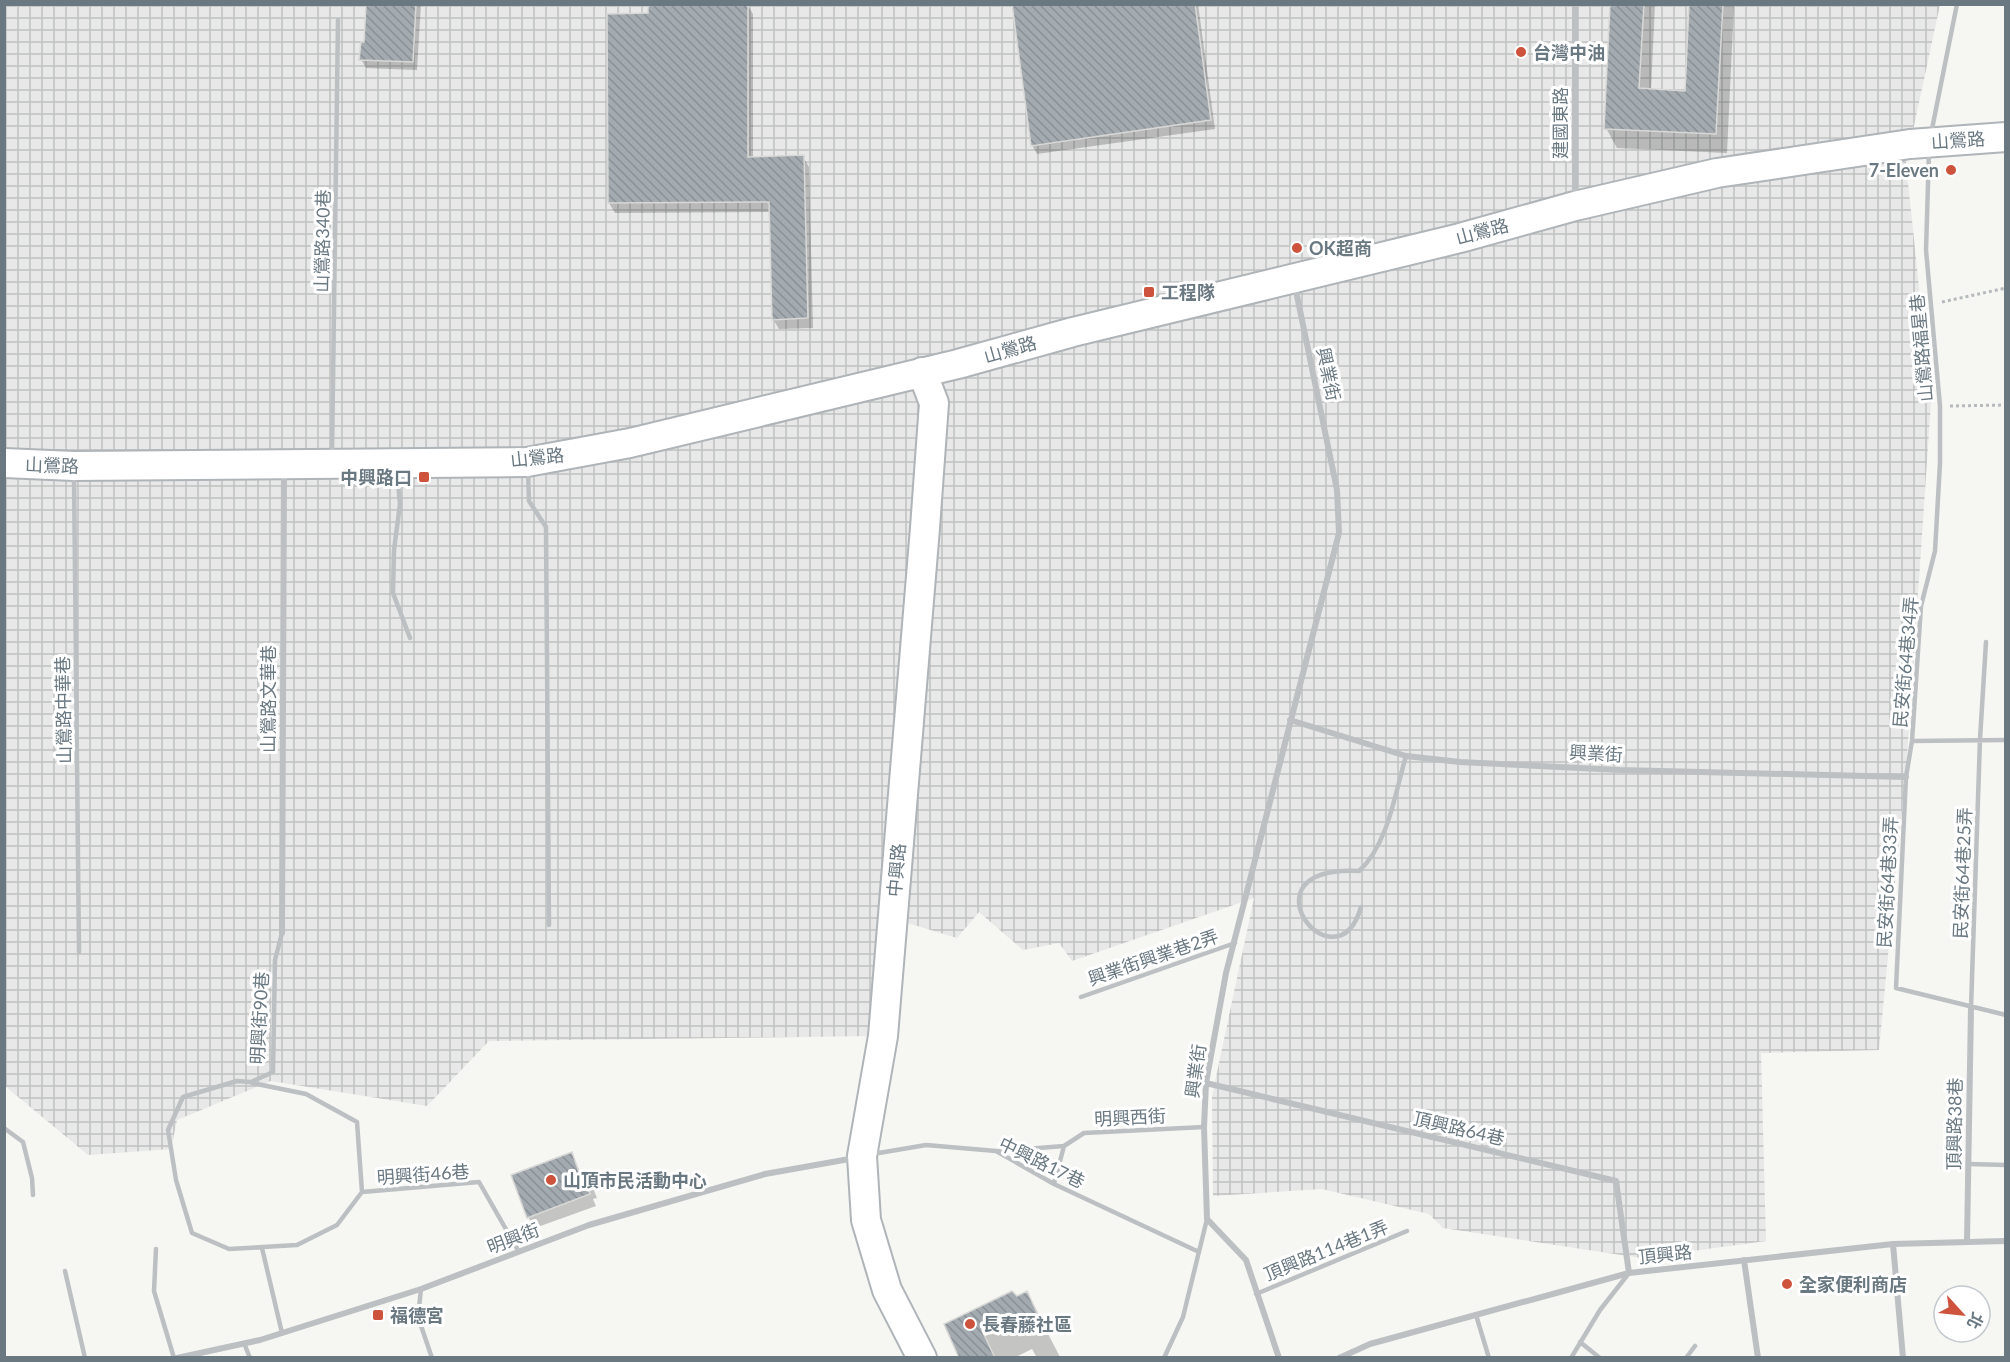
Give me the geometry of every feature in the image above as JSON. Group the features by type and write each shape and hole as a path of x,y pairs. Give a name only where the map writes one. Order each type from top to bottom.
{"street":[{"name":"建國東路","path":"1575,4 1575,206"},
{"name":"山鶯路","path":"4,463 74,466 527,462 630,443 1460,238 1575,206 1717,173 1929,142 2006,137"},
{"name":"興業街","path":"1207,1219 1204,1127 1206,1083 1226,973 1339,534 1337,490 1293,279"},
{"name":"中興路","path":"918,1354 887,1290 869,1230 862,1156 883,1036 926,517 933,403 922,372"},
{"name":"山鶯路文華巷","path":"282,933 284,464"},
{"name":"興業街","path":"1290,720 1406,756 1460,762 1620,770 1906,777"},
{"name":"頂興路38巷","path":"1967,1241 1971,1008"},
{"name":"頂興路64巷","path":"1206,1083 1616,1181 1629,1273"},
{"name":"明興街","path":"175,1358 282,1333 421,1289 589,1225 765,1174 862,1156"},
{"path":"1207,1219 1246,1260 1279,1358"},
{"name":"頂興路","path":"1339,1358 1370,1344 1629,1273 1893,1244 2006,1241"},
{"path":"1893,1244 1903,1358"},
{"path":"1744,1260 1758,1358"}],"lane":[{"name":"山鶯路福星巷","path":"1935,551 1940,406 1926,250 1929,142 1957,4"},
{"name":"山鶯路340巷","path":"332,463 338,20"},
{"path":"396,462 400,504 394,550 393,593 410,638"},
{"path":"527,462 529,501 546,527 549,925"},
{"name":"山鶯路中華巷","path":"74,466 79,952"},
{"name":"民安街64巷34弄","path":"1906,777 1912,741 1921,606 1935,551"},
{"name":"民安街64巷25弄","path":"1971,1008 1980,739 1986,642"},
{"path":"1912,741 2006,740"},
{"path":"1361,907 1353,923 1341,935 1329,937 1316,932 1304,921 1298,905 1301,892 1314,876 1335,870 1359,871 1371,860 1386,824 1406,756"},
{"name":"民安街64巷33弄","path":"1906,777 1896,988 1971,1008"},
{"name":"明興街90巷","path":"282,933 276,960 273,1072 251,1082 237,1081 183,1097 168,1130 176,1180 192,1233 229,1249 297,1245 337,1225 362,1192"},
{"name":"興業街興業巷2弄","path":"1081,997 1235,943"},
{"path":"1971,1008 2006,1015"},
{"path":"251,1082 306,1094 357,1122 362,1192"},
{"name":"明興西街","path":"1064,1146 1084,1133 1204,1127"},
{"path":"4,1128 23,1142 32,1178 33,1195"},
{"name":"中興路17巷","path":"862,1156 926,1144 996,1151 1054,1184 1199,1252"},
{"path":"996,1151 1064,1146 1054,1184"},
{"path":"1968,1164 2006,1165"},
{"name":"明興街46巷","path":"362,1192 479,1182 519,1252"},
{"path":"1164,1358 1183,1317 1207,1219"},
{"name":"頂興路114巷1弄","path":"1256,1294 1407,1232"},
{"path":"262,1248 282,1333"},
{"path":"156,1249 154,1291 175,1358"},
{"path":"65,1271 86,1358"},
{"path":"1571,1358 1600,1310 1629,1273"},
{"path":"421,1289 418,1317 432,1358"},
{"path":"1476,1314 1488,1358"},
{"path":"1581,1342 1600,1358"},
{"path":"244,1343 250,1358"},
{"path":"1686,1358 1695,1346"}],"path":[{"path":"1931,304 2006,288"},
{"path":"1940,406 2006,405"}],"shaded area":[{"path":"4,5 1940,5 1906,163 1931,402 1907,757 1879,1050 1761,1053 1766,1241 1641,1258 1443,1228 1429,1214 1322,1189 1213,1196 1212,1096 1254,898 1072,961 1059,943 1023,950 979,912 957,938 878,914 875,1036 489,1041 427,1106 271,1081 177,1120 171,1149 88,1155 5,1086"}],"building":[{"path":"366,4 416,4 413,62 359,60 361,42 364,42"},
{"path":"648,4 748,4 748,157 804,155 808,318 772,320 769,202 608,203 607,14 648,13"},
{"path":"1012,4 1195,4 1211,120 1031,146"},
{"path":"1610,4 1644,4 1639,88 1685,91 1689,4 1723,4 1716,134 1604,129"},
{"name":"山頂市民活動中心","path":"572,1152 579,1172 585,1170 591,1186 588,1187 590,1194 527,1218 511,1175"},
{"name":"長春藤社區","path":"1012,1291 1017,1296 1027,1291 1042,1323 1021,1333 1013,1316 982,1330 995,1358 959,1358 944,1324"}],"place":[{"name":"台灣中油","path":"1521,52"},
{"name":"7-Eleven","path":"1951,170"},
{"name":"OK超商","path":"1297,248"},
{"name":"工程隊","path":"1149,292"},
{"name":"中興路口","path":"424,477"},
{"name":"山頂市民活動中心","path":"551,1180"},
{"name":"全家便利商店","path":"1787,1284"},
{"name":"福德宮","path":"378,1315"},
{"name":"長春藤社區","path":"970,1324"}]}
